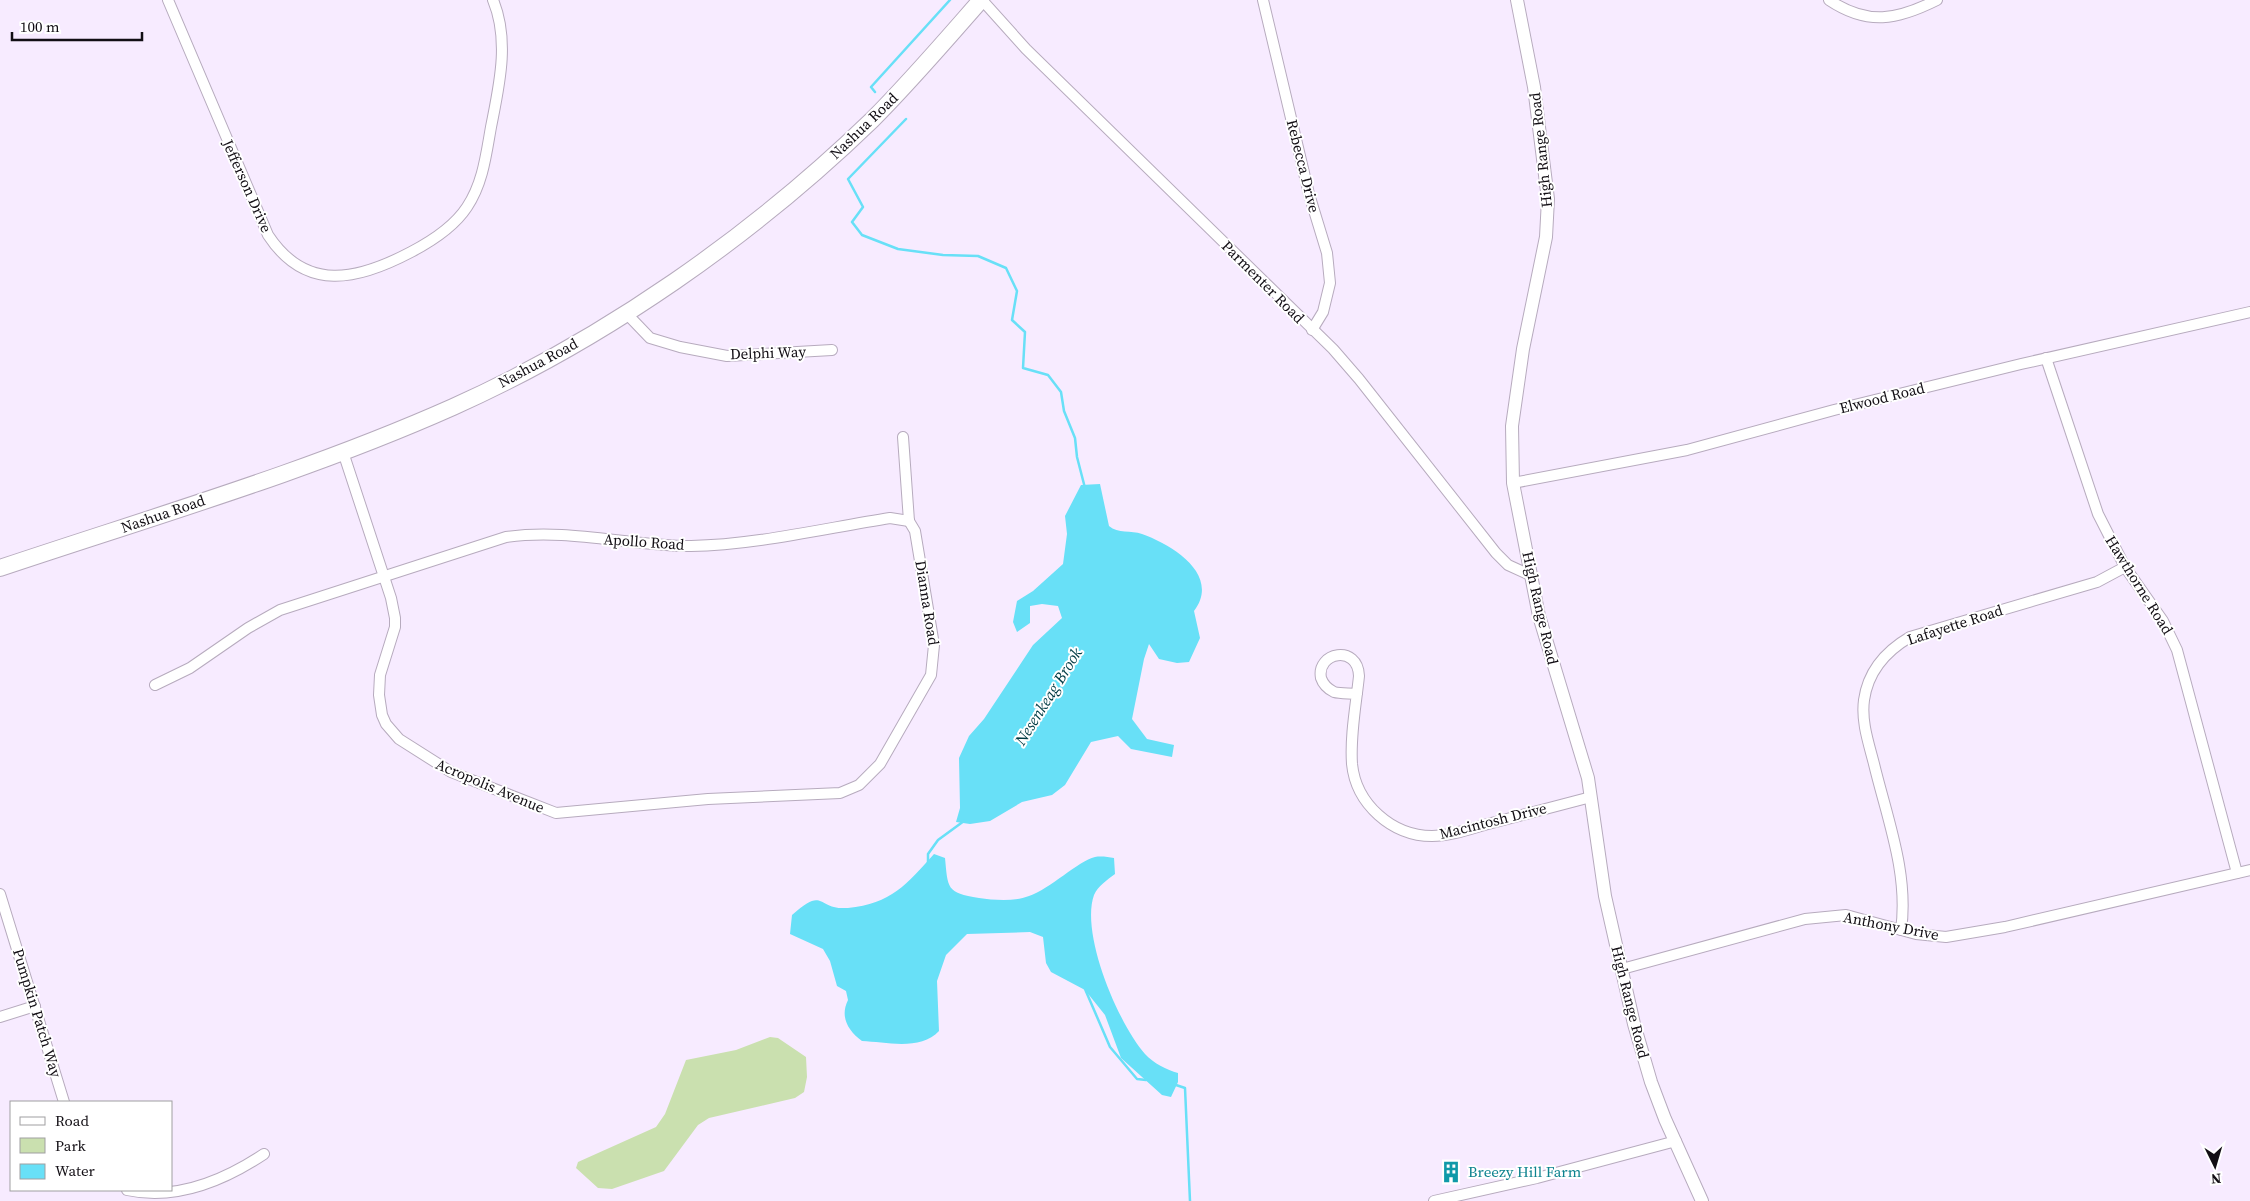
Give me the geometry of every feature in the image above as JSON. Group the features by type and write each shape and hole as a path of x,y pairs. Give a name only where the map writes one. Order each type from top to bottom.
{"main road":[{"name":"Nashua Road","path":"0,568 343,452 483,392 545,360 626,313 732,239 827,161 906,85 981,0"}],"street":[{"name":"Jefferson Drive","path":"168,0 268,235 280,252 295,265 313,273 334,276 374,270 414,250 444,231 459,217 471,201 483,173 500,72 500,28 493,0"},
{"name":"Parmenter Road","path":"981,0 1026,50 1312,330 1359,380 1502,560 1512,568 1530,575"},
{"name":"Rebecca Drive","path":"1262,0 1303,171 1327,253 1330,283 1323,312 1312,330"},
{"name":"High Range Road","path":"1517,0 1534,87 1548,199 1546,237 1523,349 1512,426 1513,483 1530,575 1545,639 1583,759 1591,797 1600,867 1634,1024 1651,1082 1702,1201"},
{"path":"1829,0 1855,14 1875,18 1904,14 1937,0"},
{"name":"Elwood Road","path":"1513,483 1687,450 1834,410 2046,358 2250,312"},
{"name":"Delphi Way","path":"626,313 650,338 690,349 727,356 832,350"},
{"name":"Hawthorne Road","path":"2046,358 2095,506 2106,532 2125,567 2163,621 2177,650 2237,873"},
{"name":"Dianna Road","path":"859,785 880,764 927,685 933,666 934,646 929,614 915,531 909,521 903,437"},
{"name":"Acropolis Avenue","path":"343,452 384,577 395,618 393,637 380,675 379,695 382,715 386,724 399,740 451,772 546,811 561,813 716,799 840,793 859,785"},
{"name":"Apollo Road","path":"155,685 190,668 248,628 280,610 496,540 526,534 557,534 659,545 709,546 890,518 909,521"},
{"name":"Lafayette Road","path":"1901,930 1904,904 1901,877 1865,728 1864,700 1873,673 1890,651 1910,637 2096,582 2125,567"},
{"name":"Macintosh Drive","path":"1357,694 1336,692 1325,686 1321,674 1322,668 1329,658 1341,655 1352,659 1359,670 1357,694 1352,751 1355,777 1362,795 1374,811 1400,829 1419,835 1445,835 1591,797"},
{"name":"Anthony Drive","path":"1622,969 1805,919 1825,916 1856,917 1901,930 1936,937 1971,934 2250,870"},
{"name":"Pumpkin Patch Way","path":"0,894 64,1101"},
{"path":"0,1016 35,1006"},
{"path":"1434,1201 1537,1178 1676,1141"},
{"path":"131,1191 158,1198 182,1197 205,1190 221,1182 264,1154"}],"green space":[{"path":"770,1037 778,1038 806,1057 807,1077 804,1092 795,1098 709,1118 698,1125 664,1171 612,1189 598,1188 576,1168 578,1162 656,1127 665,1114 686,1060 736,1050"}],"water":[{"path":"1100,484 1109,526 1120,531 1142,534 1167,546 1190,563 1198,574 1202,585 1201,598 1194,611 1200,638 1189,662 1177,663 1159,659 1149,644 1144,659 1132,719 1147,739 1174,745 1172,757 1131,749 1118,736 1091,742 1065,785 1052,795 1022,802 990,821 970,824 956,822 960,808 959,758 969,736 984,719 1033,645 1062,618 1058,606 1042,604 1030,606 1030,623 1017,632 1013,622 1017,601 1033,591 1063,564 1067,534 1065,516 1081,485"},
{"path":"934,854 945,858 948,883 955,891 968,896 1004,900 1023,898 1046,888 1080,864 1095,857 1114,858 1115,874 1100,886 1094,895 1091,912 1092,932 1097,955 1114,1001 1135,1040 1152,1060 1178,1073 1178,1082 1171,1097 1162,1095 1121,1058 1105,1015 1085,990 1051,972 1046,963 1043,937 1030,932 967,934 946,955 937,981 939,1031 932,1037 913,1043 892,1044 862,1041 852,1032 845,1017 848,1000 846,991 837,986 830,961 823,949 790,934 792,915 803,906 816,900 838,908 863,906 876,902 897,891"}],"waterway":[{"name":"Nesenkeag Brook","path":"875,92 871,87 950,0"},
{"name":"Nesenkeag Brook","path":"906,119 848,179 863,207 852,222 862,235 898,249 943,255 978,256 1006,268 1017,291 1012,320 1025,332 1023,368 1048,375 1061,392 1064,411 1075,438 1077,457 1085,488"},
{"name":"Nesenkeag Brook","path":"928,864 928,854 938,840 964,821"},
{"name":"Nesenkeag Brook","path":"1085,989 1110,1047 1137,1079 1146,1080"},
{"name":"Nesenkeag Brook","path":"1173,1084 1185,1088 1190,1201"}],"place":[{"name":"Breezy Hill Farm","path":"1451,1172"}]}
